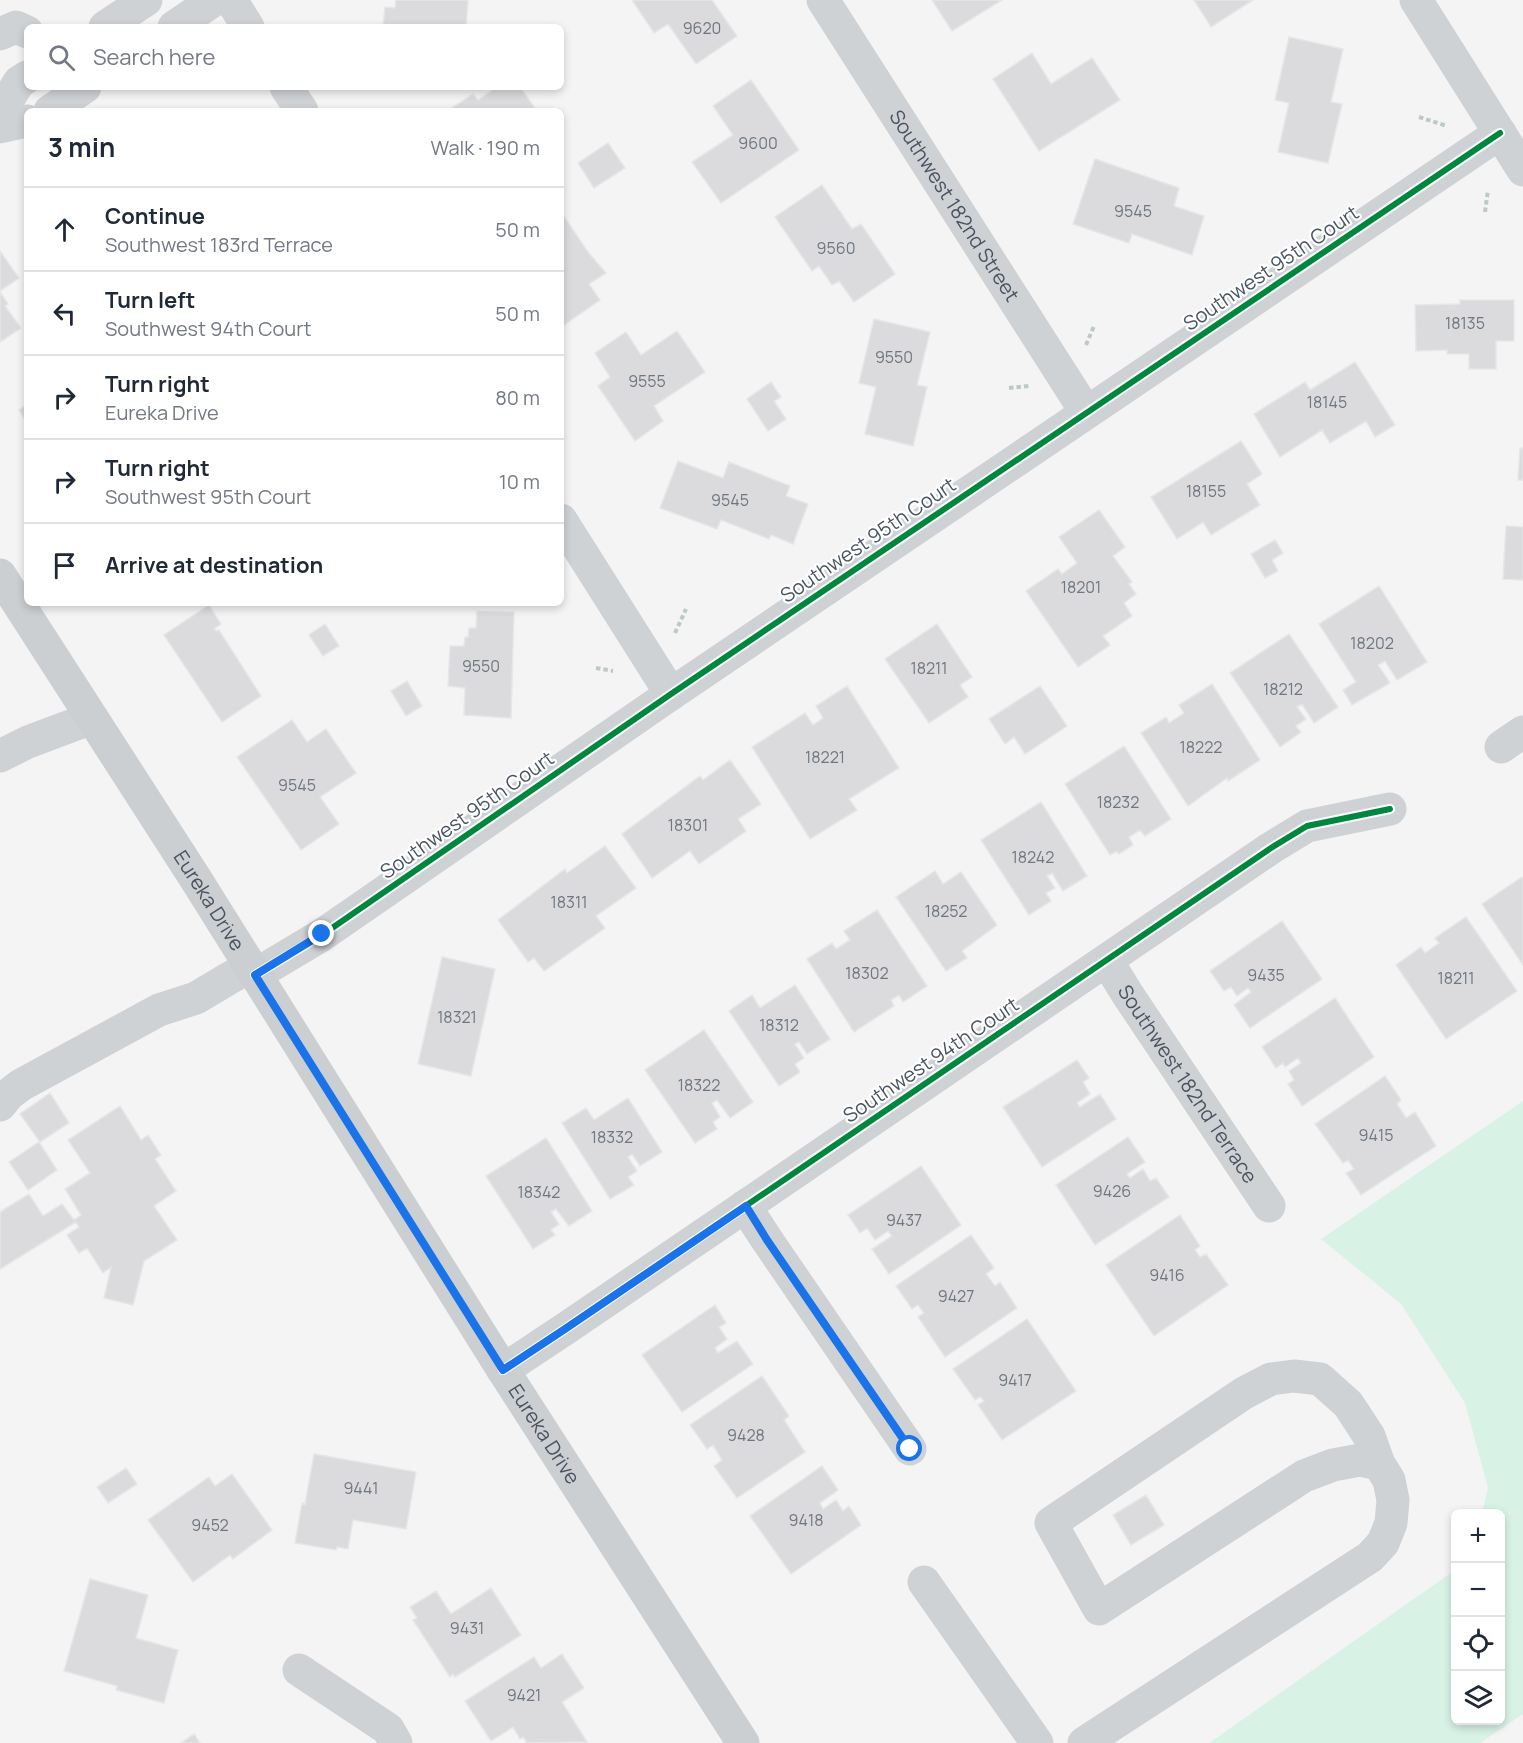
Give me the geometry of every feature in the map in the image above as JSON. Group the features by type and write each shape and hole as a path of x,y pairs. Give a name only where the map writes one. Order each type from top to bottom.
{"main road":[{"name":"Eureka Drive","path":"0,575 503,1370 743,1743"}],"street":[{"path":"110,24 146,0"},
{"path":"178,24 214,0"},
{"path":"231,0 246,24"},
{"name":"Southwest 182nd Street","path":"824,0 1086,412"},
{"path":"1416,0 1523,170"},
{"path":"0,34 16,27 24,31"},
{"path":"0,113 20,82 24,80"},
{"path":"54,108 81,90"},
{"path":"288,90 300,108"},
{"path":"0,128 24,122"},
{"name":"Southwest 95th Court","path":"0,1105 21,1085 159,1010 196,998 322,934 671,694 1500,133"},
{"path":"564,525 671,694"},
{"path":"0,756 28,742 92,718"},
{"name":"Southwest 94th Court","path":"503,1370 1271,848 1307,826 1390,809"},
{"name":"Southwest 182nd Terrace","path":"1107,961 1269,1206"},
{"path":"746,1206 910,1449"},
{"path":"1084,1743 1370,1557 1383,1543 1391,1523 1393,1500 1389,1480 1379,1464 1368,1436 1348,1404 1320,1379 1294,1376 1271,1379 1244,1393 1050,1523 1099,1610 1304,1476 1333,1465 1360,1461 1379,1464"},
{"path":"924,1582 1037,1743"},
{"path":"299,1670 388,1729 396,1743"}],"path":[{"path":"1419,117 1448,126"},
{"path":"1485,212 1488,190"},
{"path":"1083,355 1094,326"},
{"path":"1009,388 1039,384"},
{"path":"672,639 686,609"},
{"path":"596,668 622,672"}],"green space":[{"path":"1523,1101 1523,1714 1480,1743 1209,1743 1451,1573 1451,1725 1505,1725 1505,1509 1483,1509 1488,1488 1465,1403 1401,1304 1321,1239"}],"building":[{"path":"396,0 468,0 466,24 383,24 385,7 395,8"},
{"path":"632,0 712,0 737,36 696,64 668,24 654,33"},
{"path":"932,0 1002,0 952,31"},
{"path":"1194,0 1253,0 1211,27"},
{"path":"1289,37 1343,49 1331,102 1342,104 1328,163 1278,152 1289,103 1275,100"},
{"path":"1032,53 1051,84 1092,58 1120,100 1039,151 993,79"},
{"path":"751,80 799,150 721,203 692,162 733,135 713,106"},
{"path":"493,90 522,90 535,108 452,108 473,94 478,100"},
{"path":"608,143 625,168 594,188 578,163"},
{"path":"1095,159 1179,188 1174,206 1204,216 1192,255 1132,234 1129,243 1073,224"},
{"path":"822,185 852,229 861,224 895,274 854,302 839,281 832,285 819,266 812,271 775,217"},
{"path":"564,216 588,252 606,273 589,284 600,300 564,325"},
{"path":"0,251 19,278 0,291"},
{"path":"0,292 8,304 5,306 21,328 0,342"},
{"path":"1460,300 1514,300 1514,341 1496,341 1496,369 1469,369 1469,354 1447,354 1447,350 1416,351 1415,305 1460,304"},
{"path":"874,319 930,332 917,385 927,387 913,446 865,434 876,387 859,383"},
{"path":"677,331 705,372 654,406 663,421 635,441 598,386 610,377 595,353 626,332 641,355"},
{"path":"1355,362 1395,425 1375,437 1366,421 1330,443 1322,430 1280,457 1254,414 1305,382 1310,390"},
{"path":"771,382 781,397 774,401 786,419 768,431 747,399"},
{"path":"24,406 24,418 19,410"},
{"path":"1241,441 1262,474 1247,484 1260,505 1211,535 1203,522 1177,539 1151,497"},
{"path":"1523,447 1523,480 1518,480 1520,449"},
{"path":"678,461 723,478 729,462 790,486 786,496 808,504 793,544 771,535 769,539 721,520 717,529 660,508"},
{"path":"1099,510 1125,547 1113,556 1132,582 1129,584 1136,594 1124,603 1132,616 1103,636 1110,645 1078,667 1026,591 1058,569 1062,574 1077,563 1059,537"},
{"path":"1506,526 1523,527 1523,580 1503,579"},
{"path":"1275,540 1283,553 1272,560 1278,571 1265,578 1251,554"},
{"path":"1379,586 1427,662 1397,680 1385,661 1378,665 1390,683 1352,705 1343,690 1356,682 1319,624"},
{"path":"210,606 221,624 214,629 219,630 261,696 222,722 164,635"},
{"path":"477,611 514,612 511,718 464,715 465,688 448,686 450,646 464,646 469,628 476,628"},
{"path":"325,624 339,646 323,656 309,635"},
{"path":"937,624 972,677 960,685 968,697 929,723 885,659"},
{"path":"1289,634 1338,707 1314,723 1302,704 1297,707 1306,719 1296,726 1301,732 1280,747 1230,673"},
{"path":"407,681 422,706 406,716 391,691"},
{"path":"1212,684 1260,760 1228,781 1227,778 1188,806 1141,733 1166,717 1169,723 1184,713 1179,705"},
{"path":"847,686 899,768 849,799 857,810 810,839 752,747 805,713 813,725 823,718 816,706"},
{"path":"1040,686 1067,726 1025,754 1014,737 1005,744 989,719"},
{"path":"292,720 307,742 326,729 356,773 320,797 339,824 301,850 237,757"},
{"path":"1124,746 1171,819 1145,836 1140,830 1129,837 1133,845 1119,854 1117,851 1110,855 1065,784"},
{"path":"730,760 761,804 738,819 746,831 699,864 690,851 652,878 622,834 700,776 703,780"},
{"path":"1041,802 1087,876 1063,891 1052,873 1047,876 1055,888 1046,893 1051,901 1029,915 981,840"},
{"path":"605,846 636,888 596,916 605,928 544,971 534,958 528,962 498,920 565,869 567,873"},
{"path":"935,871 943,884 961,872 997,925 962,951 967,958 946,971 896,897"},
{"path":"1522,877 1523,879 1523,965 1482,904"},
{"path":"877,910 927,986 903,1002 899,995 891,1000 894,1006 854,1032 807,959 832,943 836,949 850,940 844,931"},
{"path":"1466,917 1517,991 1446,1039 1396,965 1421,947 1425,953 1439,943 1435,938"},
{"path":"1282,921 1322,979 1250,1028 1234,1005 1251,992 1248,988 1237,996 1231,987 1224,991 1210,971"},
{"path":"442,957 495,969 471,1076 418,1064"},
{"path":"795,985 830,1039 807,1054 799,1042 795,1044 804,1058 795,1064 800,1072 779,1086 729,1011 752,995 760,1008"},
{"path":"1335,998 1374,1057 1302,1106 1288,1084 1294,1080 1289,1071 1301,1063 1298,1058 1285,1067 1283,1063 1276,1068 1262,1047"},
{"path":"704,1030 753,1102 730,1118 717,1100 712,1103 720,1117 713,1122 717,1129 695,1143 645,1070"},
{"path":"1077,1060 1089,1078 1083,1082 1090,1094 1077,1103 1080,1107 1100,1094 1116,1119 1042,1167 1003,1107"},
{"path":"1385,1076 1401,1100 1397,1104 1406,1118 1415,1112 1436,1146 1361,1195 1346,1173 1354,1169 1348,1160 1343,1163 1315,1124"},
{"path":"50,1093 69,1123 40,1142 20,1114"},
{"path":"628,1098 662,1152 640,1166 632,1154 628,1157 637,1171 628,1177 634,1185 610,1199 562,1123 586,1108 594,1120"},
{"path":"120,1106 141,1140 148,1135 161,1155 155,1159 176,1191 154,1206 177,1240 144,1261 133,1305 104,1298 111,1267 103,1273 87,1248 79,1253 67,1235 79,1227 76,1222 0,1269 0,1212 29,1194 43,1216 62,1204 74,1220 81,1215 65,1189 90,1173 68,1140"},
{"path":"1128,1137 1145,1162 1127,1174 1130,1178 1143,1169 1150,1181 1156,1178 1169,1197 1095,1245 1056,1185"},
{"path":"546,1138 592,1211 569,1226 556,1209 551,1212 559,1224 551,1230 555,1235 533,1249 486,1176"},
{"path":"39,1142 57,1170 28,1190 9,1162"},
{"path":"921,1166 961,1225 889,1274 872,1249 892,1236 888,1231 875,1240 867,1228 860,1233 848,1215"},
{"path":"1180,1215 1200,1246 1195,1250 1200,1257 1206,1254 1228,1285 1154,1336 1106,1265"},
{"path":"971,1235 994,1268 986,1274 995,1286 1000,1282 1017,1308 945,1357 918,1317 924,1313 918,1305 912,1309 896,1286"},
{"path":"715,1305 726,1323 719,1327 727,1339 715,1348 718,1353 737,1341 753,1364 682,1412 642,1355"},
{"path":"1027,1319 1076,1391 1002,1440 978,1405 984,1401 980,1397 975,1400 953,1369"},
{"path":"762,1376 789,1416 784,1420 805,1452 737,1498 714,1466 722,1460 713,1445 707,1449 690,1425"},
{"path":"314,1454 416,1472 406,1529 353,1520 348,1549 337,1547 336,1550 295,1543"},
{"path":"822,1466 838,1490 820,1503 823,1509 836,1500 843,1511 849,1506 861,1525 791,1574 750,1516"},
{"path":"126,1468 137,1484 108,1503 97,1487"},
{"path":"232,1474 272,1530 233,1559 230,1555 193,1582 148,1520 209,1477 215,1486"},
{"path":"1146,1495 1164,1525 1131,1545 1113,1515"},
{"path":"90,1579 148,1595 136,1638 178,1650 164,1703 116,1690 117,1686 64,1671"},
{"path":"491,1588 521,1635 455,1677 453,1674 450,1677 413,1620 417,1618 410,1607 436,1591 451,1614"},
{"path":"562,1654 584,1688 562,1702 587,1742 527,1743 523,1737 520,1739 513,1727 491,1741 465,1701 534,1657 541,1668"},
{"path":"194,1734 200,1743 181,1743"}],"cycle path":[{"path":"255,975 322,935 671,694 1500,133"},
{"path":"503,1370 1271,848 1307,826 1390,809"}],"route":[{"path":"322,934 255,975 503,1370 746,1206 910,1449"}]}
